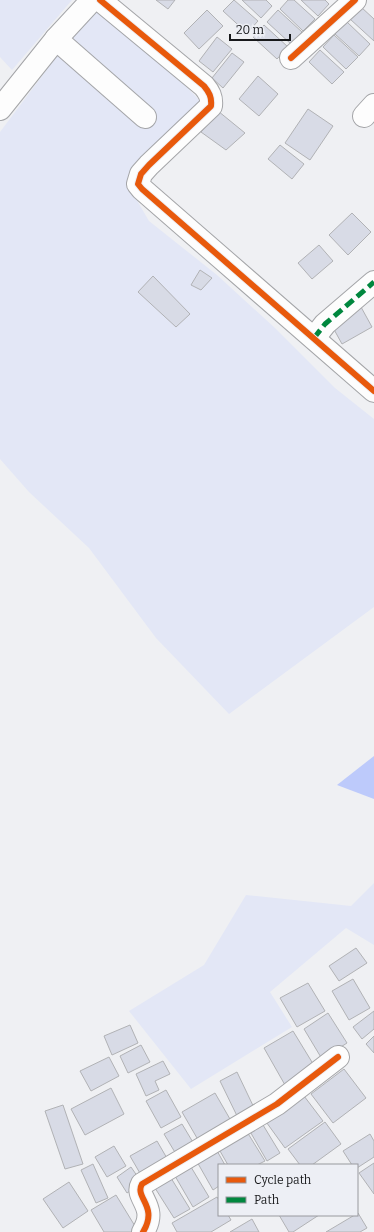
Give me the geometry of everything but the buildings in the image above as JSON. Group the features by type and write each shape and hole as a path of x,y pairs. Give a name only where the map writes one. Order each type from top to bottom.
{"street":[{"path":"4,96 92,0"},
{"path":"100,0 204,86 209,92 212,100 211,106 141,174 138,184 374,391"},
{"path":"291,58 355,0"},
{"path":"56,39 145,117"},
{"path":"314,338 325,324 374,282"},
{"path":"143,1232 148,1225 150,1212 141,1194 140,1188 142,1184 277,1104 338,1057"}],"shaded area":[{"path":"0,0 72,0 12,70 0,57"},
{"path":"96,4 179,79 202,103 128,185 149,221 217,275 275,328 335,388 374,419 374,607 229,714 156,638 89,548 29,492 0,459 0,132"},
{"path":"374,883 374,945 346,928 270,992 292,1027 191,1089 129,1011 204,965 246,895 351,906"}],"water":[{"path":"374,756 374,799 337,785"}],"marked path":[{"path":"314,338 325,324 374,282"}],"cycle path":[{"path":"100,0 204,86 211,97 211,106 149,165 141,174 138,184 374,391"},
{"path":"291,58 355,0"},
{"path":"143,1232 147,1223 148,1209 141,1194 140,1189 142,1184 277,1104 338,1057"}]}
